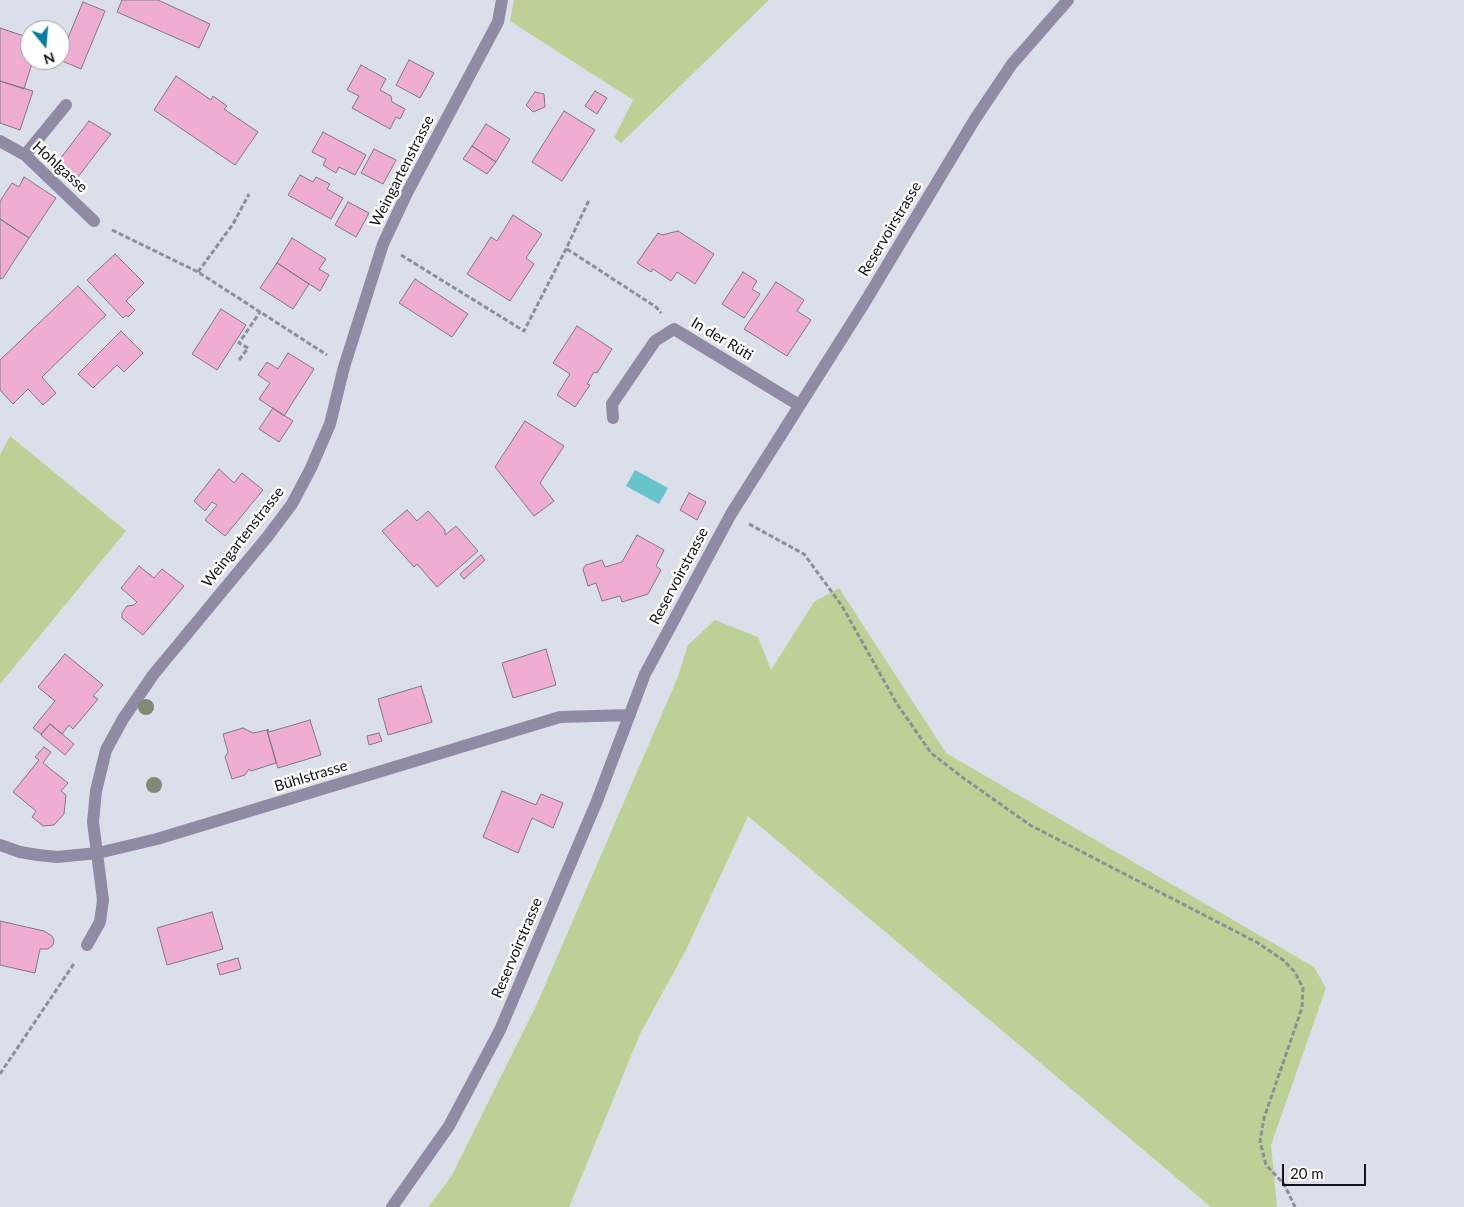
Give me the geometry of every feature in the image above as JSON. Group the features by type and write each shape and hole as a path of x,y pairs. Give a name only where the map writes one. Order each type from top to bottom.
{"street":[{"name":"Weingartenstrasse","path":"87,945 100,922 103,900 93,822 96,791 106,750 123,719 153,675 268,536 292,504 311,468 330,424 344,367 383,244 407,193 498,22 502,0"},
{"name":"Reservoirstrasse","path":"392,1207 449,1126 500,1030 597,801 645,674 731,514 865,302 974,119 1012,64 1068,0"},
{"path":"25,155 66,105"},
{"name":"Hohlgasse","path":"0,141 25,155 94,220"},
{"name":"In der Rüti","path":"613,418 612,404 655,341 674,329 799,404"},
{"name":"Bühlstrasse","path":"0,845 20,852 57,857 98,853 157,840 560,717 630,715"}],"path":[{"path":"198,272 233,224 249,194"},
{"path":"383,244 524,331 589,200"},
{"path":"94,220 198,272 344,367"},
{"path":"566,249 656,307 674,329"},
{"path":"239,360 248,348 239,342 260,312"},
{"path":"731,514 804,554 842,606 897,704 931,753 1030,825 1258,943 1283,960 1295,972 1303,988 1302,1008 1264,1118 1260,1141 1266,1165 1284,1184 1295,1207"},
{"path":"0,1074 87,945"}],"green space":[{"path":"514,0 769,0 621,143 614,138 633,100 510,21"},
{"path":"10,436 126,531 0,684 0,455"},
{"path":"839,588 946,753 1314,967 1326,988 1271,1145 1277,1207 1211,1207 748,816 686,950 640,1034 569,1207 428,1207 451,1177 536,1006 677,679 688,645 715,620 758,637 771,670 814,602"}],"water":[{"path":"635,470 668,488 659,504 626,486"}],"building":[{"path":"122,0 158,0 210,24 199,48 117,12"},
{"path":"83,2 105,11 81,69 70,64 70,33"},
{"path":"0,28 20,35 20,70 30,70 24,89 0,81"},
{"path":"409,60 434,73 420,98 396,85"},
{"path":"361,65 386,79 380,90 391,96 392,102 405,109 400,119 396,117 390,129 352,108 359,96 347,90"},
{"path":"176,76 211,100 213,96 227,106 224,109 258,132 235,165 154,110"},
{"path":"0,81 33,91 20,130 0,123"},
{"path":"595,91 607,98 597,114 585,106"},
{"path":"535,92 544,94 545,107 533,112 526,105"},
{"path":"564,111 595,130 562,181 532,162"},
{"path":"89,121 111,134 74,182 54,167"},
{"path":"486,124 510,139 496,162 472,146"},
{"path":"323,132 366,155 355,175 339,167 336,173 323,165 326,159 312,152"},
{"path":"472,146 496,162 487,174 463,159"},
{"path":"374,149 396,160 383,184 361,173"},
{"path":"300,175 313,182 316,177 330,184 327,189 343,198 331,219 288,195"},
{"path":"24,177 56,198 29,238 0,219 0,201 12,183 19,187"},
{"path":"348,202 369,213 356,237 335,225"},
{"path":"513,215 542,234 526,258 534,264 510,301 467,274 491,237 497,241"},
{"path":"0,219 29,238 3,278 0,279"},
{"path":"678,231 714,254 695,284 677,272 671,281 653,269 651,272 637,263 658,233 662,235"},
{"path":"292,238 326,259 319,269 329,275 320,291 277,263"},
{"path":"115,254 144,283 126,301 135,310 128,317 126,315 123,318 87,280"},
{"path":"277,263 309,284 293,309 260,288"},
{"path":"743,272 757,281 752,289 760,294 744,318 722,304"},
{"path":"415,279 468,314 452,337 399,303"},
{"path":"776,282 804,300 797,311 811,320 787,356 744,329"},
{"path":"78,286 106,315 42,377 56,393 43,405 28,389 13,404 0,390 0,360"},
{"path":"221,309 246,325 217,370 192,354"},
{"path":"577,326 612,349 597,373 594,372 587,384 590,385 575,407 557,395 570,374 553,363"},
{"path":"121,331 143,353 124,372 117,365 93,388 78,374"},
{"path":"288,353 314,369 284,416 259,399 270,383 258,375 267,362 278,369"},
{"path":"273,408 293,421 279,442 259,429"},
{"path":"525,421 564,446 540,483 554,501 534,516 495,467"},
{"path":"219,469 234,483 242,473 263,490 225,536 205,520 217,505 212,502 205,511 194,501"},
{"path":"689,493 706,502 697,520 680,510"},
{"path":"407,510 417,521 428,511 445,530 445,535 456,526 478,551 437,587 417,564 414,567 382,531"},
{"path":"637,535 664,550 656,566 661,570 648,594 622,602 620,596 602,601 596,583 588,586 583,569 586,565 602,560 605,567 622,562"},
{"path":"481,555 485,560 464,579 460,574"},
{"path":"139,566 154,578 162,569 184,586 143,635 122,618 122,613 127,606 134,605 137,602 121,588"},
{"path":"546,649 556,685 513,698 502,663"},
{"path":"65,654 103,685 93,696 98,699 73,729 69,725 62,734 50,724 41,734 33,728 55,701 38,687"},
{"path":"421,686 432,722 388,735 378,699"},
{"path":"310,720 321,755 278,768 267,730 269,732"},
{"path":"50,724 74,744 65,755 41,735"},
{"path":"243,728 253,733 267,730 276,763 251,771 249,769 245,775 232,779 225,757 228,752 223,734"},
{"path":"379,733 382,741 369,745 367,736"},
{"path":"44,747 51,752 43,763 68,783 61,791 66,795 64,814 54,825 43,826 32,817 36,811 13,792 39,760 35,757"},
{"path":"502,791 536,805 541,794 563,803 553,828 532,818 518,853 483,837"},
{"path":"212,912 223,949 167,965 157,928"},
{"path":"0,921 44,931 52,936 54,940 53,945 48,949 40,949 35,973 0,965"},
{"path":"238,958 241,969 220,975 217,964"}]}
